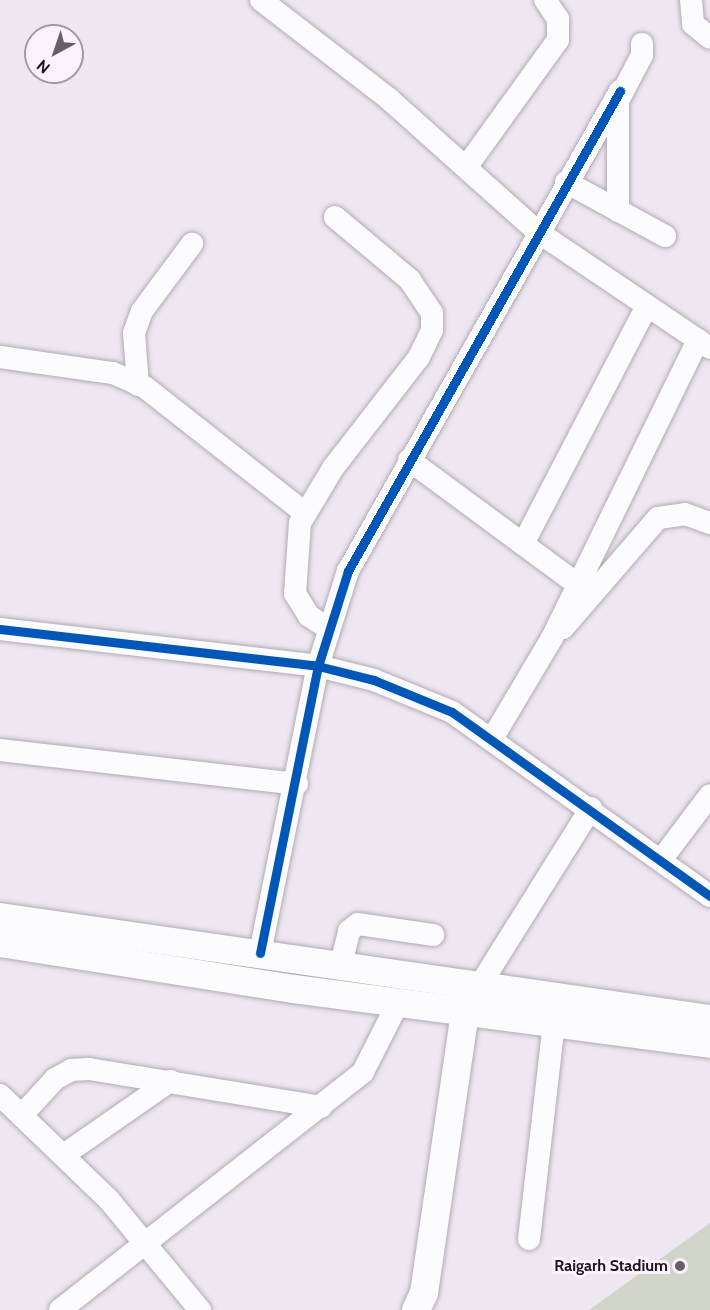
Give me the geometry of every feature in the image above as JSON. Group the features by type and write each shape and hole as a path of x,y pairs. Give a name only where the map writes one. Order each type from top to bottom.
{"street":[{"path":"261,0 467,166 538,232 704,344 577,584 552,638 492,739"},
{"path":"467,166 558,40 558,19 545,0"},
{"path":"691,0 693,24 710,38"},
{"path":"260,953 297,784 327,628 360,546 566,182 636,67 642,44"},
{"path":"618,211 620,91"},
{"path":"566,182 664,236"},
{"path":"327,628 309,616 295,594 293,576 305,513 333,468 419,357 432,330 432,314 410,280 335,217"},
{"path":"138,385 134,333 142,311 192,244"},
{"path":"523,544 647,306"},
{"path":"0,357 113,373 138,385 305,513"},
{"path":"409,460 577,584"},
{"path":"552,638 658,518 685,514 710,523"},
{"path":"0,630 318,666 374,680 452,712 591,808 710,896"},
{"path":"0,750 297,784"},
{"path":"661,860 710,795"},
{"path":"417,1310 424,1293 465,1012 475,984 591,808"},
{"path":"0,917 475,984 556,1010 709,1036"},
{"path":"341,964 349,931 358,924 433,935"},
{"path":"0,943 465,1012 556,1010"},
{"path":"60,1310 144,1241 321,1107 363,1072 398,1003"},
{"path":"529,1239 556,1010"},
{"path":"22,1115 55,1079 70,1070 170,1081 321,1107"},
{"path":"65,1154 170,1081"},
{"path":"0,1095 65,1154 144,1241 200,1310"}],"shaded area":[{"name":"Raigarh Stadium","path":"710,1223 710,1310 589,1310"}],"cycle path":[{"path":"260,953 318,666 348,571 620,91"},
{"path":"0,629 318,666 374,680 452,712 710,896"}],"place":[{"name":"Raigarh Stadium","path":"680,1266"}]}
